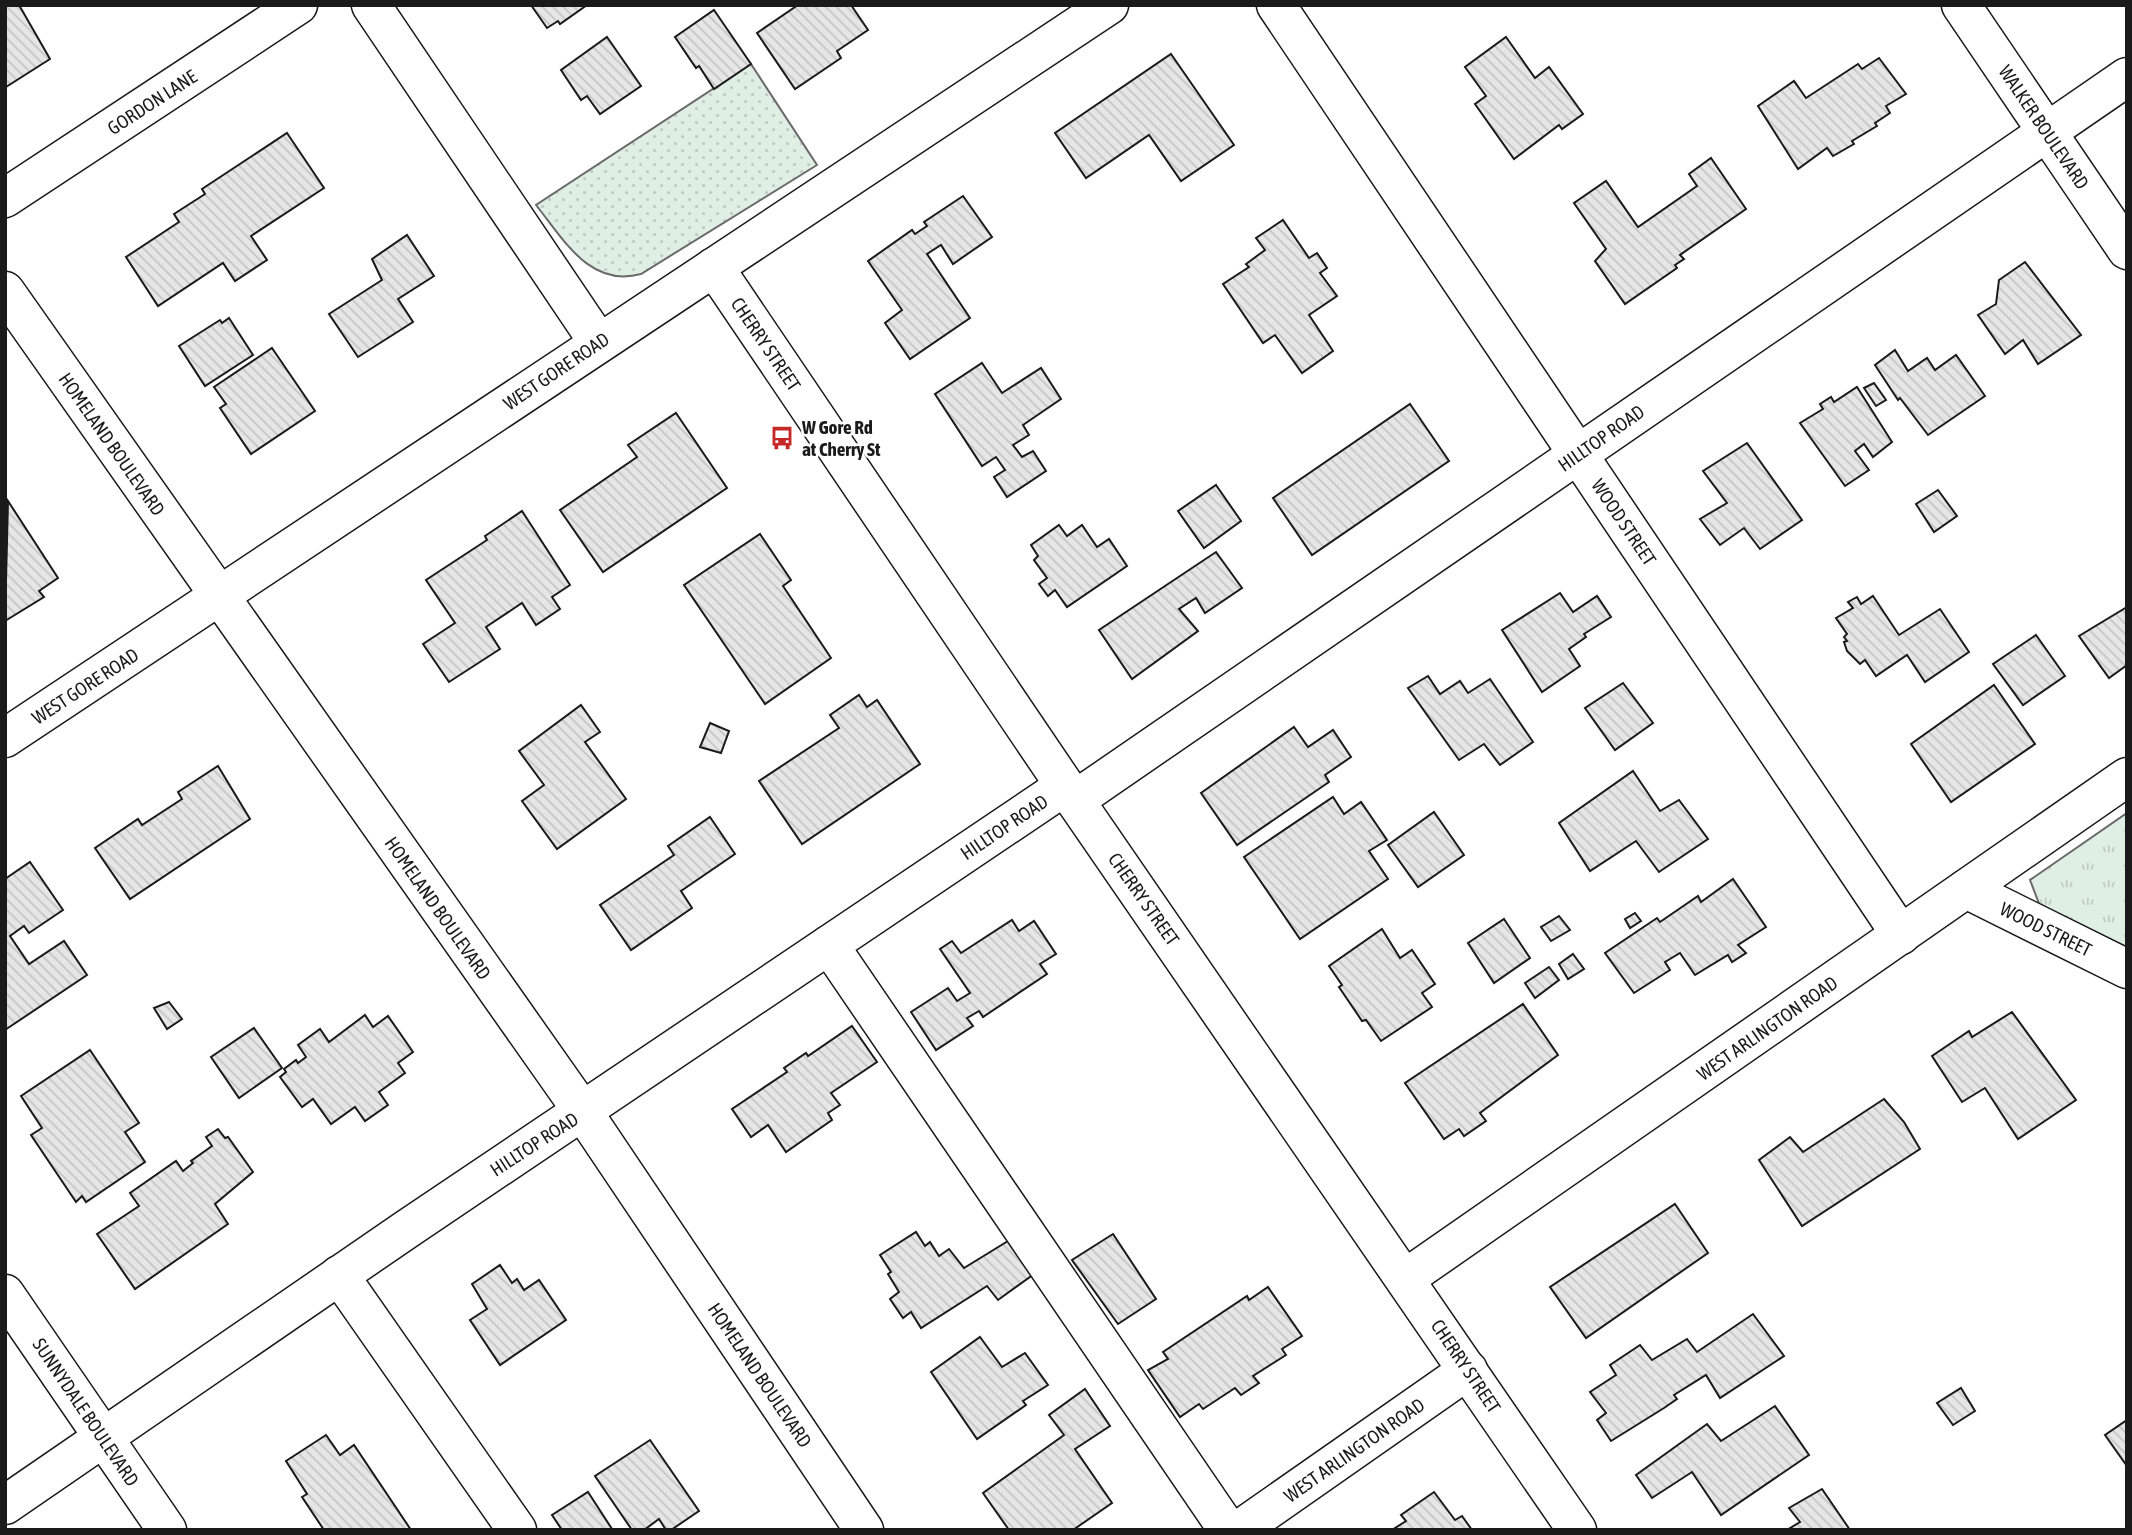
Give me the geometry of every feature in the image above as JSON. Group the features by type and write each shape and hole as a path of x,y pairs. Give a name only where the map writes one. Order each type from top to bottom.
{"street":[{"name":"GORDON LANE","path":"5,198 299,5"},
{"path":"370,5 599,343"},
{"name":"WEST GORE ROAD","path":"5,738 1108,5"},
{"name":"WOOD STREET","path":"1276,5 1901,935"},
{"name":"WALKER BOULEVARD","path":"1961,5 2127,250"},
{"name":"HILLTOP ROAD","path":"5,1505 339,1275 829,945 1070,793 1578,454 2127,77"},
{"name":"CHERRY STREET","path":"714,267 1070,793 1577,1530"},
{"name":"HOMELAND BOULEVARD","path":"5,291 583,1112 864,1530"},
{"name":"WEST ARLINGTON ROAD","path":"1406,1278 2127,778"},
{"name":"WOOD STREET","path":"1966,889 2127,969"},
{"path":"829,945 1228,1530"},
{"path":"339,1275 517,1530"},
{"name":"SUNNYDALE BOULEVARD","path":"5,1294 167,1530"},
{"name":"WEST ARLINGTON ROAD","path":"1239,1530 1468,1370"}],"green space":[{"path":"751,64 817,165 641,274 607,274 580,258 536,205"},
{"path":"2127,813 2127,949 2040,906 2030,880"}],"building":[{"path":"5,5 19,5 50,59 6,87"},
{"path":"531,5 587,5 560,24 558,21 547,28"},
{"path":"798,5 851,5 868,30 837,51 841,58 795,89 757,33"},
{"path":"714,10 751,64 714,89 675,37"},
{"path":"607,37 641,86 600,114 587,96 581,100 561,70"},
{"path":"1506,37 1535,78 1549,67 1583,114 1562,129 1559,125 1514,159 1475,104 1486,96 1465,67"},
{"path":"1171,54 1234,145 1181,181 1149,135 1086,178 1055,133"},
{"path":"1879,58 1906,94 1886,106 1890,113 1875,123 1877,126 1852,141 1854,144 1833,156 1827,148 1798,169 1758,106 1794,81 1806,98 1858,64 1862,69"},
{"path":"287,133 324,188 251,236 267,260 235,281 223,263 158,306 126,257 179,222 174,214 205,194 202,189"},
{"path":"1711,158 1746,209 1680,255 1684,259 1675,265 1677,268 1625,304 1595,261 1606,249 1574,203 1606,181 1638,227 1697,186 1689,174"},
{"path":"963,196 992,237 953,264 941,245 927,254 970,318 910,359 885,323 902,310 868,261 912,230 915,234 927,226 924,222"},
{"path":"1283,220 1309,258 1317,253 1327,268 1320,273 1337,296 1309,315 1333,351 1302,373 1275,335 1263,343 1223,284 1249,267 1246,264 1265,250 1256,238"},
{"path":"407,235 434,276 398,299 413,322 358,357 329,314 382,280 372,259"},
{"path":"2025,262 2081,335 2038,364 2023,340 2005,354 1978,315 1996,304 1999,280"},
{"path":"229,318 253,355 205,386 179,346 220,320 222,323"},
{"path":"272,348 315,411 251,454 220,408 226,404 214,387"},
{"path":"1895,350 1908,371 1927,358 1935,370 1956,355 1985,396 1928,435 1900,398 1898,400 1875,365"},
{"path":"982,363 1002,393 1041,368 1061,399 1023,425 1029,435 1013,445 1022,457 1033,451 1046,471 1007,497 994,477 1005,470 996,457 982,466 935,394"},
{"path":"1874,383 1886,400 1876,406 1864,388"},
{"path":"1857,387 1892,442 1873,457 1864,444 1855,451 1869,470 1845,486 1800,423 1823,409 1820,404 1831,397 1834,402"},
{"path":"1410,404 1449,461 1312,555 1273,498"},
{"path":"676,413 727,488 603,572 560,510 637,457 628,445"},
{"path":"1747,443 1802,520 1760,549 1744,528 1720,545 1700,519 1727,503 1703,471"},
{"path":"1216,485 1241,521 1204,548 1178,511"},
{"path":"1938,490 1957,516 1934,532 1916,504"},
{"path":"8,501 58,578 39,591 44,597 5,621"},
{"path":"522,511 570,585 552,597 560,609 536,625 522,603 486,627 500,649 449,682 423,644 455,623 426,580 487,540 485,536"},
{"path":"1059,525 1067,536 1082,525 1097,547 1109,539 1127,566 1067,607 1055,590 1048,596 1039,584 1047,578 1034,560 1038,556 1031,545"},
{"path":"760,534 791,580 783,586 831,658 765,704 684,585"},
{"path":"1216,552 1242,588 1205,613 1196,598 1179,609 1198,631 1132,679 1099,630"},
{"path":"1560,593 1573,612 1597,596 1611,617 1584,634 1586,637 1569,649 1580,666 1542,692 1502,630"},
{"path":"1873,596 1899,635 1940,609 1969,652 1925,682 1907,655 1876,676 1865,660 1860,664 1847,651 1844,637 1847,634 1836,618 1853,608 1848,602 1857,597 1861,604"},
{"path":"2127,607 2127,665 2109,678 2079,636"},
{"path":"2036,635 2065,676 2023,705 1993,664"},
{"path":"1428,676 1440,694 1460,681 1468,693 1490,679 1533,742 1500,765 1484,744 1459,760 1408,688"},
{"path":"1623,683 1653,723 1615,750 1585,708"},
{"path":"1994,685 2035,744 1951,802 1911,744"},
{"path":"859,695 867,707 877,700 920,764 802,844 759,781 839,728 830,715"},
{"path":"581,705 600,732 585,742 626,799 557,849 522,801 544,785 519,751"},
{"path":"710,723 729,731 721,753 700,747"},
{"path":"1294,727 1308,747 1333,730 1351,757 1325,775 1329,782 1237,845 1201,793"},
{"path":"218,766 250,819 130,899 95,848 138,819 142,825 182,799 178,792"},
{"path":"1633,771 1660,811 1679,800 1708,839 1659,872 1636,841 1590,871 1559,823"},
{"path":"1333,797 1344,814 1361,802 1387,840 1369,851 1388,879 1300,939 1244,857"},
{"path":"1434,812 1464,855 1418,887 1388,845"},
{"path":"710,817 735,854 681,891 692,908 631,950 600,905 674,855 668,846"},
{"path":"30,862 63,910 29,933 24,926 10,936 29,964 64,941 87,975 5,1030 5,879"},
{"path":"1733,879 1766,927 1738,945 1746,953 1732,962 1728,955 1695,975 1680,953 1665,962 1670,970 1634,993 1605,953 1657,918 1660,922 1698,896 1701,902"},
{"path":"1635,913 1641,921 1630,928 1625,919"},
{"path":"1559,916 1570,930 1551,941 1541,927"},
{"path":"1504,919 1530,958 1494,983 1468,943"},
{"path":"1012,920 1019,931 1034,921 1056,954 1040,964 1047,974 983,1017 979,1011 967,1018 973,1026 936,1050 911,1012 948,988 957,1001 970,993 940,949 952,941 961,953"},
{"path":"1382,929 1400,958 1412,950 1435,984 1422,993 1432,1007 1381,1041 1366,1020 1362,1021 1339,987 1342,985 1329,966"},
{"path":"1573,954 1584,969 1568,979 1559,964"},
{"path":"1549,967 1559,980 1535,998 1525,983"},
{"path":"169,1002 182,1019 167,1029 154,1008"},
{"path":"1523,1004 1558,1055 1480,1113 1486,1121 1464,1136 1459,1129 1444,1139 1405,1083"},
{"path":"2012,1012 2076,1100 2018,1139 1985,1088 1962,1102 1932,1056 1969,1031 1972,1037"},
{"path":"365,1015 373,1027 388,1016 413,1052 398,1063 405,1073 379,1092 388,1105 365,1121 355,1107 331,1124 313,1099 302,1107 280,1077 286,1072 284,1069 296,1060 298,1063 306,1057 298,1045 320,1029 329,1042"},
{"path":"852,1026 877,1062 831,1093 840,1105 828,1113 832,1120 786,1152 768,1125 751,1137 732,1109 787,1072 784,1068 806,1053 808,1056"},
{"path":"254,1028 282,1068 239,1098 211,1057"},
{"path":"90,1050 139,1123 125,1132 145,1162 86,1202 82,1196 76,1202 31,1135 42,1128 21,1096"},
{"path":"1884,1099 1904,1122 1920,1149 1802,1226 1759,1160 1790,1137 1803,1152"},
{"path":"218,1129 225,1138 228,1137 253,1172 215,1204 228,1224 135,1289 97,1234 139,1206 130,1193 176,1161 183,1171 193,1163 191,1161 212,1146 206,1137"},
{"path":"1675,1204 1708,1253 1586,1338 1550,1287"},
{"path":"916,1232 925,1246 930,1242 939,1256 949,1249 964,1268 1008,1241 1034,1274 998,1300 987,1286 921,1328 911,1312 903,1318 890,1299 899,1292 880,1255"},
{"path":"1113,1234 1156,1299 1118,1324 1072,1260"},
{"path":"500,1265 512,1283 517,1279 524,1290 539,1280 566,1320 500,1365 470,1320 487,1309 472,1284"},
{"path":"1268,1287 1302,1336 1282,1349 1286,1355 1253,1376 1259,1383 1241,1395 1235,1388 1203,1409 1199,1404 1180,1417 1148,1370 1168,1359 1163,1352 1247,1296 1249,1300"},
{"path":"1753,1314 1784,1356 1720,1398 1706,1375 1674,1395 1677,1399 1611,1441 1597,1420 1606,1413 1590,1392 1616,1375 1610,1365 1640,1345 1652,1360 1687,1339 1697,1352"},
{"path":"980,1337 1002,1367 1025,1353 1048,1385 1023,1401 1026,1405 977,1439 931,1372"},
{"path":"1961,1388 1975,1411 1953,1425 1937,1403"},
{"path":"1085,1389 1110,1426 1075,1449 1112,1503 1073,1530 1009,1530 983,1493 1064,1435 1049,1415"},
{"path":"1775,1406 1809,1455 1721,1515 1692,1472 1652,1498 1636,1475 1707,1424 1721,1441"},
{"path":"2127,1420 2127,1466 2105,1435"},
{"path":"326,1435 340,1455 354,1445 411,1530 324,1530 302,1497 307,1494 286,1461"},
{"path":"650,1440 699,1511 671,1530 666,1530 659,1519 644,1530 632,1530 595,1476"},
{"path":"1822,1489 1850,1530 1787,1530 1800,1522 1789,1508"},
{"path":"588,1492 612,1529 562,1530 552,1515"},
{"path":"1434,1492 1455,1520 1462,1516 1472,1530 1392,1530 1406,1521 1401,1515"}],"place":[{"name":"W Gore Rd at Cherry St","path":"782,438"}]}
